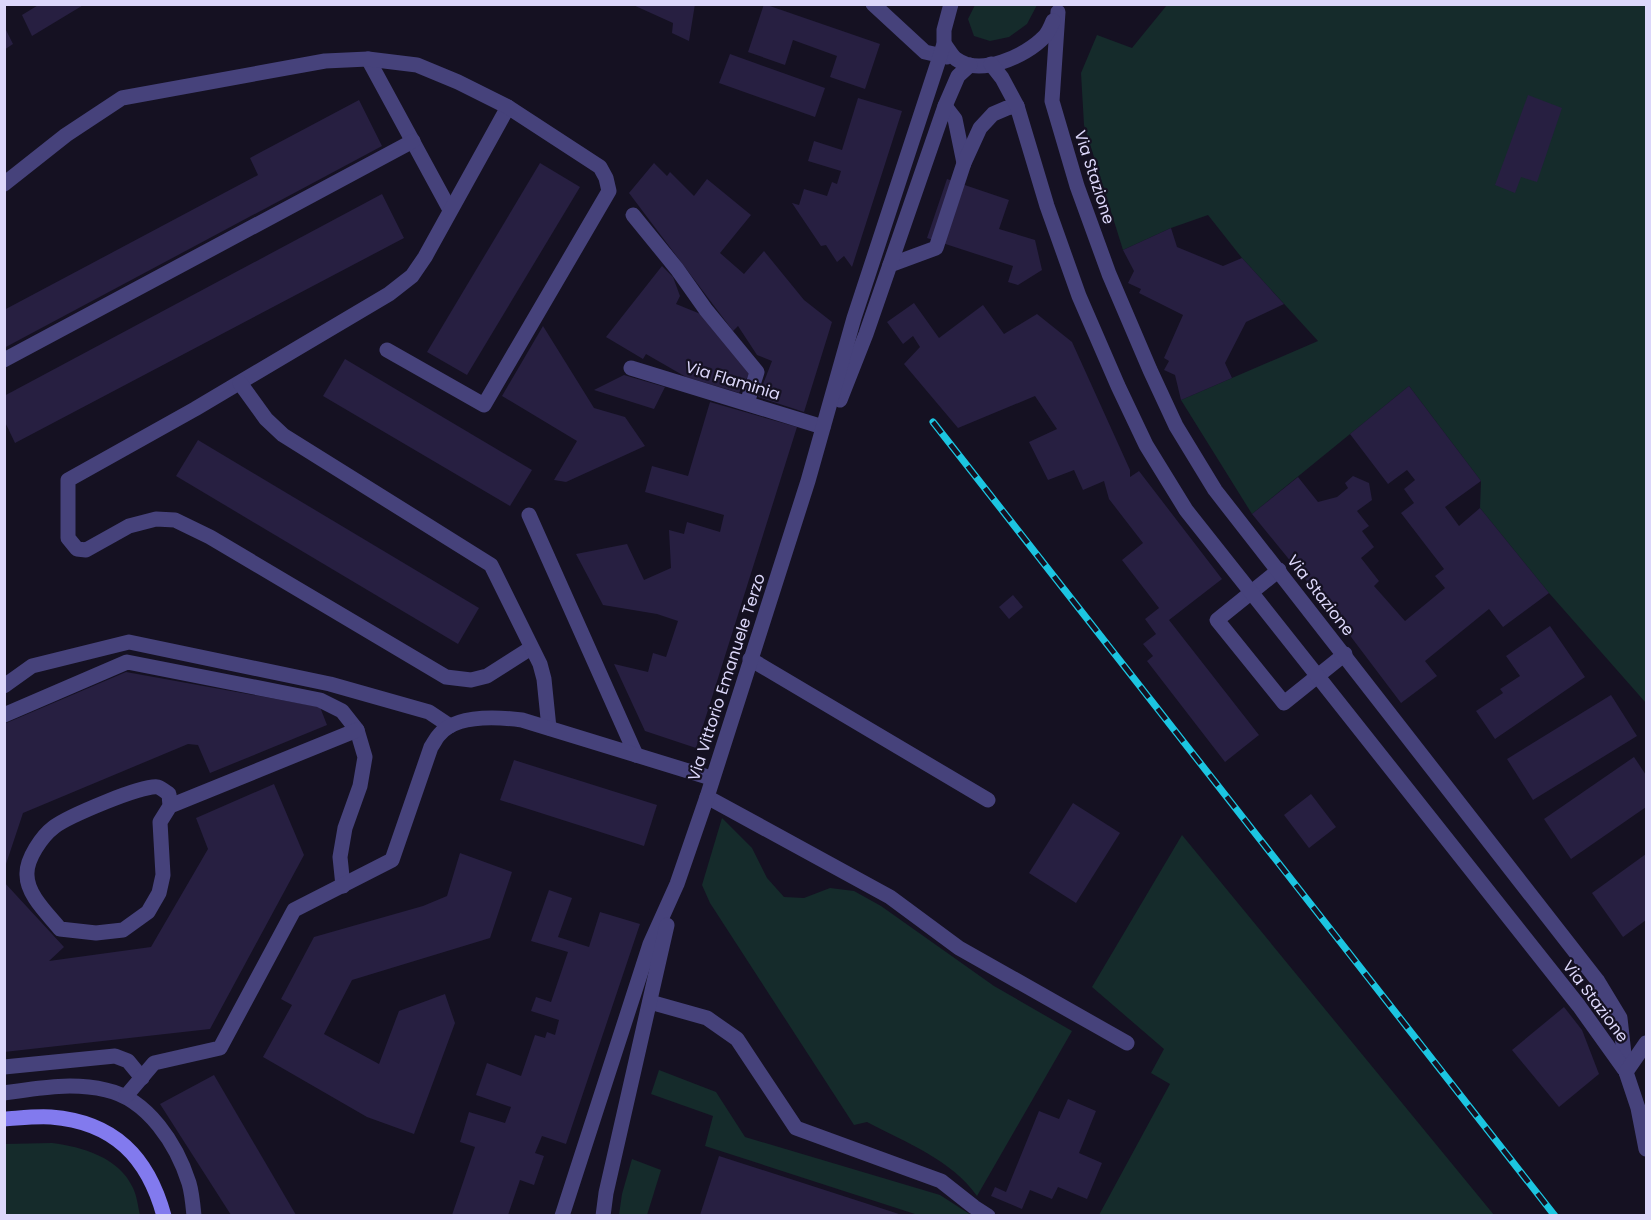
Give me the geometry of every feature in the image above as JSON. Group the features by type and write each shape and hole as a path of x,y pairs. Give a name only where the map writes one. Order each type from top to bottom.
{"main road":[{"path":"4,1119 49,1117 69,1120 94,1126 115,1138 134,1153 146,1170 156,1190 162,1213"}],"street":[{"path":"873,4 925,52 942,50 970,65 1002,63 1024,54 1046,36 1058,8"},
{"path":"808,482 854,318 942,50 944,30 951,4"},
{"name":"Via Stazione","path":"1058,8 1052,101 1077,186 1109,273 1176,426 1215,490 1345,654 1596,980 1620,1018 1626,1072"},
{"path":"368,59 450,210"},
{"path":"4,184 66,135 122,98 325,61 368,59 417,65 458,82 508,107 600,167 609,191 484,405 387,350"},
{"name":"Via Stazione","path":"991,64 1002,78 1017,106 1047,206 1075,285 1118,386 1146,445 1186,510 1579,1006 1626,1072"},
{"path":"808,482 866,334 945,106 958,76 970,65"},
{"path":"945,106 955,119 964,163"},
{"path":"890,265 936,248 964,163 980,128 1000,111 1017,106"},
{"path":"508,107 425,257 412,276 388,294 69,480 68,538 77,549 86,550 129,526 156,519 175,520 210,537 447,676 471,680 487,676 531,648"},
{"path":"4,360 413,141"},
{"path":"633,215 757,372 747,403"},
{"name":"Via Flaminia","path":"631,368 824,427"},
{"path":"240,382 266,419 283,435 491,565 540,664 544,679 549,728"},
{"name":"Via Vittorio Emanuele Terzo","path":"676,884 808,482"},
{"path":"529,515 636,755"},
{"path":"1279,570 1217,620 1284,703 1345,654"},
{"path":"4,686 32,666 129,642 330,684 429,712 450,726"},
{"path":"750,659 988,800"},
{"path":"4,715 127,662 320,700 342,711 357,730 364,757 360,786 345,828 340,858 343,885"},
{"path":"126,1096 154,1064 220,1048 294,910 392,860 432,747 439,734 450,726 463,721 495,717 522,720 711,778"},
{"path":"170,806 170,794 159,787 141,789 53,827 31,858 26,873 30,890 60,929 96,933 123,930 148,912 159,892 163,874 160,822 170,806 357,730"},
{"path":"706,797 890,897 959,948 1127,1043"},
{"path":"603,1215 606,1193 676,884"},
{"path":"561,1215 650,944 676,884"},
{"path":"650,1002 707,1018 737,1039 796,1128 941,1180 974,1207 988,1215"},
{"path":"1647,1043 1626,1072 1638,1108 1647,1149"},
{"path":"4,1067 115,1056 128,1061 142,1078"},
{"path":"4,1093 42,1087 82,1086 126,1096 160,1127 177,1154 190,1185 194,1215"}],"green space":[{"path":"975,4 1037,5 1027,24 1009,37 990,41 974,36 968,19"},
{"path":"1167,5 1646,5 1646,703 1549,593 1480,508 1481,481 1409,386 1252,514 1181,400 1318,341 1242,258 1208,215 1171,228 1123,250 1084,125 1081,73 1097,35 1132,48"},
{"path":"722,818 752,848 767,878 784,897 804,898 830,888 854,891 881,906 994,986 1072,1031 977,1196 955,1172 927,1153 867,1122 854,1125 710,903 702,885"},
{"path":"1182,835 1494,1215 1099,1215 1170,1084 1151,1073 1164,1049 1092,987"},
{"path":"659,1070 716,1092 745,1137 940,1195 971,1215 918,1215 705,1146 713,1116 651,1094"},
{"path":"52,1143 75,1147 98,1155 119,1168 133,1188 140,1215 5,1215 5,1144"},
{"path":"632,1159 661,1170 647,1215 619,1215 622,1194"}],"building":[{"path":"40,4 85,4 32,36 22,15"},
{"path":"631,4 695,4 689,41 672,33 673,23"},
{"path":"764,4 880,44 865,89 830,77 837,56 793,40 785,65 748,52"},
{"path":"4,26 13,44 4,50"},
{"path":"730,54 825,88 815,117 719,83"},
{"path":"1528,95 1562,108 1537,182 1521,177 1515,193 1495,185"},
{"path":"858,98 902,111 852,267 844,256 837,262 826,245 821,246 792,203 799,205 804,189 827,196 832,182 837,184 841,171 808,161 814,141 842,150"},
{"path":"359,100 382,146 4,348 4,310 258,175 250,158"},
{"path":"540,163 580,187 467,375 427,352"},
{"path":"654,163 667,176 670,172 694,196 707,179 751,215 720,253 744,274 764,251 804,300 832,322 804,412 758,397 772,361 757,355 738,326 733,331 629,193"},
{"path":"947,179 1009,200 999,229 1035,240 1042,270 1018,285 1008,282 1013,266 927,238"},
{"path":"382,194 404,238 15,443 4,420 4,396"},
{"path":"1171,228 1177,247 1223,266 1242,258 1284,304 1246,322 1225,363 1232,378 1181,400 1175,375 1164,370 1169,361 1164,358 1183,315 1139,293 1141,289 1128,283 1134,271 1123,250"},
{"path":"662,266 673,277 680,296 676,304 703,315 750,372 739,393 686,377 646,354 643,359 606,337"},
{"path":"914,303 939,338 983,305 1004,334 1037,314 1072,342 1130,470 1130,477 1139,471 1222,579 1169,620 1259,735 1225,762 1147,661 1153,656 1143,644 1156,634 1145,619 1159,608 1122,560 1143,543 1109,499 1104,481 1083,490 1074,470 1048,480 1029,442 1057,429 1035,396 958,428 904,364 920,347 913,336 903,344 887,322"},
{"path":"543,326 594,408 625,417 645,446 566,482 554,480 577,441 502,396"},
{"path":"345,359 532,470 510,506 323,396"},
{"path":"624,375 665,387 654,409 594,390"},
{"path":"1409,386 1481,481 1445,507 1459,526 1480,508 1549,593 1503,627 1489,609 1425,661 1437,676 1401,703 1336,617 1252,514 1298,477 1318,502 1337,497 1348,488 1345,483 1353,476 1369,483 1372,500 1357,511 1369,526 1362,531 1374,547 1361,558 1379,581 1374,586 1405,621 1445,588 1435,576 1444,569 1401,513 1414,503 1404,489 1415,480 1407,470 1388,484 1350,434"},
{"path":"710,402 797,427 696,748 645,731 614,664 648,672 653,653 666,657 678,621 657,614 603,605 576,554 627,544 644,580 671,568 669,530 684,534 687,522 720,532 724,515 645,492 652,466 688,476"},
{"path":"198,440 479,608 458,644 176,476"},
{"path":"1013,595 1023,607 1009,619 999,607"},
{"path":"1550,626 1585,677 1495,739 1476,711 1503,693 1500,689 1520,676 1506,656"},
{"path":"126,672 320,707 327,725 210,773 198,745 188,744 23,813 4,870 4,724"},
{"path":"1611,695 1637,736 1533,800 1507,759"},
{"path":"1634,757 1646,775 1646,807 1571,859 1544,819"},
{"path":"514,760 657,805 644,846 500,800"},
{"path":"274,784 304,855 210,1029 4,1052 4,882 64,947 49,961 151,947 208,849 196,818"},
{"path":"1311,794 1336,827 1309,848 1284,815"},
{"path":"1073,803 1120,833 1076,903 1029,873"},
{"path":"460,853 512,872 490,938 352,980 324,1034 379,1064 399,1011 445,994 455,1023 414,1134 367,1117 263,1057 292,1005 281,999 314,937 423,906 447,896"},
{"path":"1646,854 1646,920 1623,937 1592,893"},
{"path":"549,890 572,898 558,937 589,947 600,912 640,924 566,1144 542,1136 535,1153 544,1156 534,1185 520,1180 508,1215 452,1215 475,1147 460,1142 469,1112 505,1123 511,1107 476,1095 487,1063 521,1076 535,1035 545,1038 547,1032 555,1035 559,1020 531,1011 536,997 551,1002 568,952 531,941"},
{"path":"1564,1007 1582,1030 1599,1074 1559,1107 1512,1050"},
{"path":"214,1075 296,1215 231,1215 160,1104"},
{"path":"1068,1099 1096,1111 1079,1153 1102,1163 1087,1199 1058,1187 1052,1199 1030,1190 1022,1209 991,1196 995,1187 1006,1192 1039,1111 1059,1119"},
{"path":"719,1156 902,1215 700,1215"}],"railway":[{"path":"933,422 1555,1216"}]}
